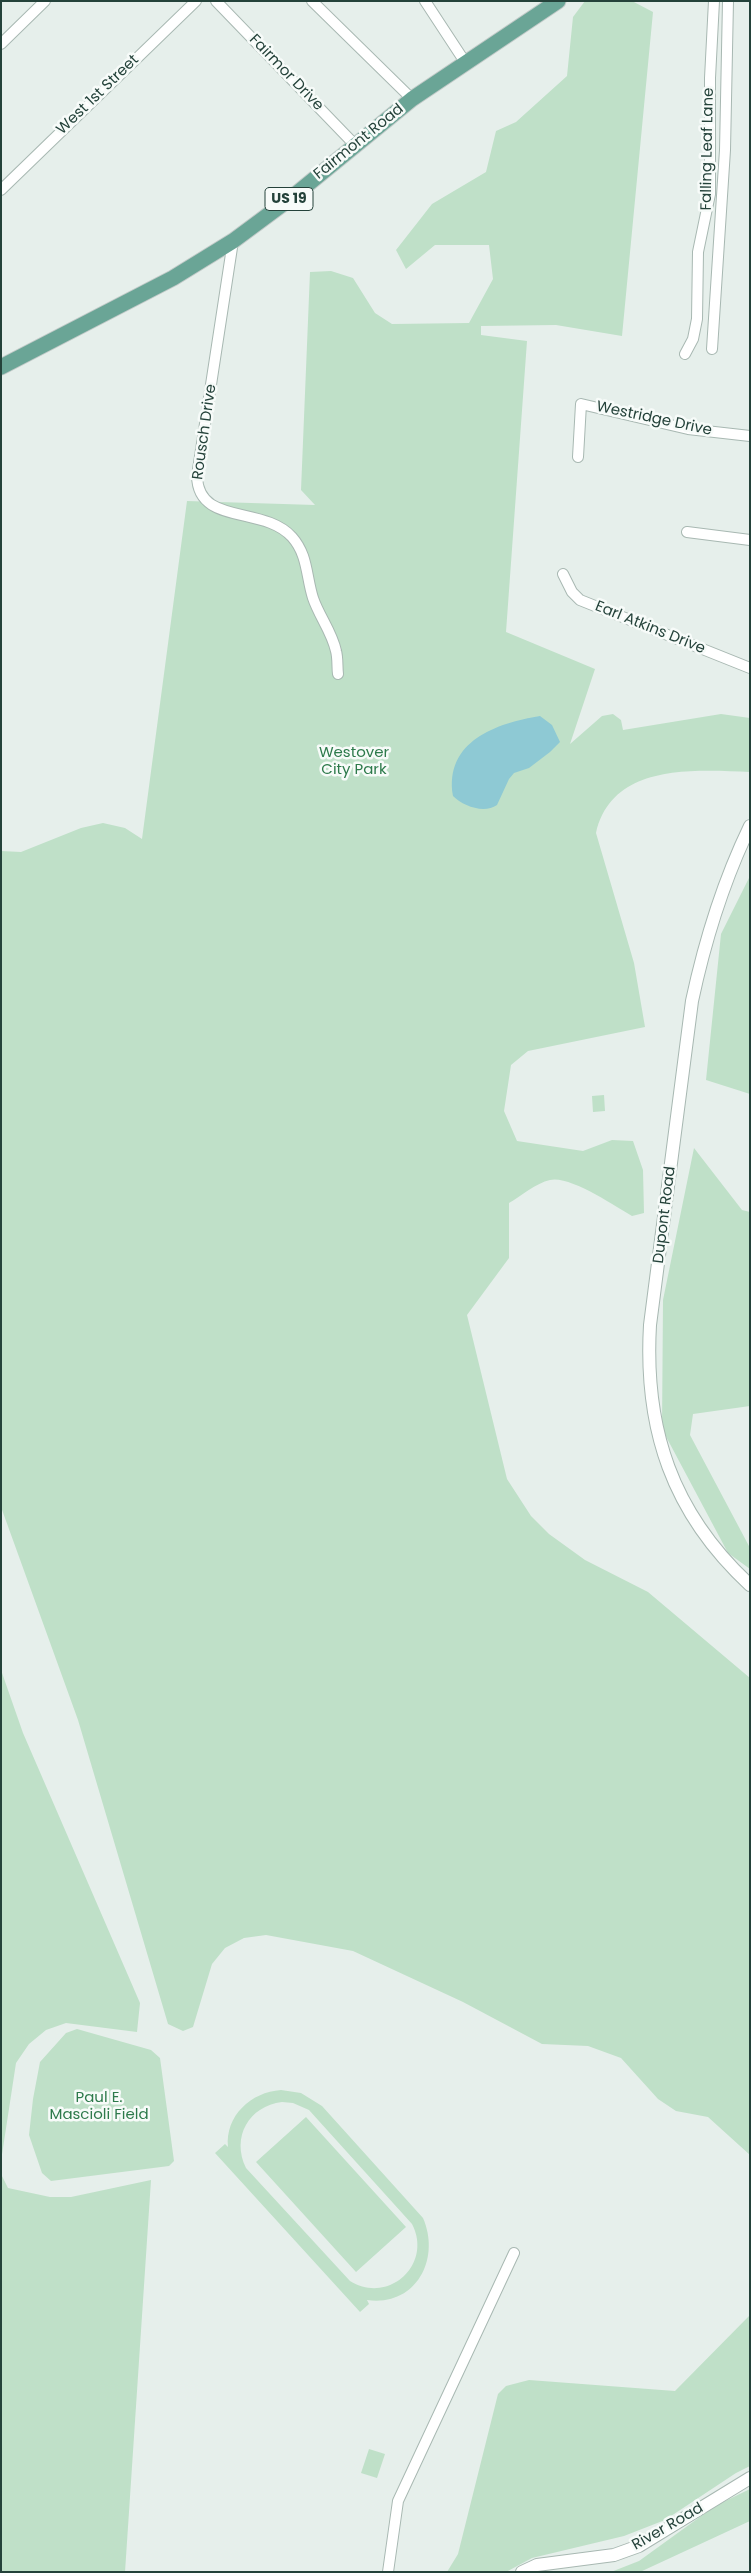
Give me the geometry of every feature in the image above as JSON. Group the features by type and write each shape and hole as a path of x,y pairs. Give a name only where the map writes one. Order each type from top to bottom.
{"main road":[{"name":"Fairmont Road","path":"1,367 173,278 233,241 356,146 412,99 558,1"}],"street":[{"path":"1,44 45,1"},
{"name":"West 1st Street","path":"1,190 196,1"},
{"name":"Fairmor Drive","path":"216,1 356,146"},
{"path":"312,1 412,99"},
{"path":"425,1 465,62"},
{"name":"Falling Leaf Lane","path":"685,354 693,339 697,319 698,252 710,194 710,78 714,1"},
{"path":"712,349 724,150 728,1"},
{"name":"Rousch Drive","path":"233,241 197,476 197,489 203,498 215,509 257,517 277,526 292,537 307,563 314,599 336,651 338,674"},
{"name":"Westridge Drive","path":"578,457 581,404 688,429 750,436"},
{"path":"687,532 750,540"},
{"name":"Earl Atkins Drive","path":"563,574 572,592 580,600 750,668"},
{"name":"Dupont Road","path":"750,826 716,908 703,952 692,1001 651,1317 648,1365 650,1388 660,1443 678,1490 707,1538 750,1585"},
{"path":"388,2572 398,2501 514,2254"},
{"name":"River Road","path":"522,2572 537,2565 561,2560 614,2555 639,2546 750,2478"}],"green space":[{"name":"Westover City Park","path":"585,1 632,1 653,12 622,336 556,325 481,326 481,335 527,341 506,632 595,669 570,744 602,716 613,714 621,720 623,730 721,714 750,718 750,772 705,771 658,775 637,782 619,794 605,810 596,833 634,963 645,1027 528,1051 511,1065 504,1111 517,1141 583,1151 612,1140 633,1141 643,1170 644,1213 632,1216 592,1192 568,1182 550,1180 534,1187 509,1203 509,1258 467,1315 507,1479 531,1516 549,1534 585,1560 648,1592 750,1678 750,2155 708,2117 676,2111 658,2099 621,2058 588,2046 542,2044 463,2002 353,1951 266,1935 244,1938 225,1948 212,1964 193,2027 183,2031 168,2024 78,1720 1,1507 1,851 21,852 81,828 103,823 125,828 142,839 187,501 315,505 301,490 310,272 331,271 353,278 375,313 392,324 469,323 493,279 489,245 435,245 406,269 396,250 432,204 486,172 496,131 516,122 567,76 573,17"},
{"path":"750,876 750,1094 706,1080 721,934"},
{"path":"604,1095 605,1111 593,1112 592,1096"},
{"path":"694,1148 742,1210 750,1212 750,1406 693,1414 690,1435 750,1548 750,1569 728,1553 662,1429 663,1300"},
{"path":"1,1670 23,1733 140,2003 137,2032 66,2023 46,2030 29,2044 16,2063 1,2161"},
{"name":"Paul E. Mascioli Field","path":"77,2029 151,2050 160,2058 174,2161 169,2166 51,2181 42,2173 29,2135 40,2062 66,2033"},
{"path":"281,2090 301,2093 322,2106 423,2218 428,2234 429,2249 426,2264 420,2277 411,2288 399,2296 384,2300 367,2300 369,2304 360,2312 215,2153 225,2144 228,2147 231,2125 242,2108 260,2095","holes":["282,2102 293,2103 309,2110 412,2224 417,2239 417,2253 412,2266 392,2284 379,2288 365,2287 350,2281 246,2168 242,2156 242,2135 252,2116 270,2105"]},
{"path":"306,2117 406,2227 356,2272 256,2162"},
{"path":"1,2174 8,2188 50,2197 71,2197 151,2180 125,2572 1,2572"},
{"path":"750,2315 750,2466 736,2473 665,2520 624,2536 532,2558 506,2572 447,2572 458,2554 498,2394 506,2386 529,2380 675,2391"},
{"path":"369,2449 385,2454 377,2478 361,2473"},
{"path":"750,2489 750,2521 640,2572 611,2572 639,2561 715,2506"}],"water":[{"path":"540,716 552,725 560,742 529,768 514,773 509,779 497,805 486,809 474,808 462,803 453,796 452,777 457,761 465,748 491,730 524,719"}]}
